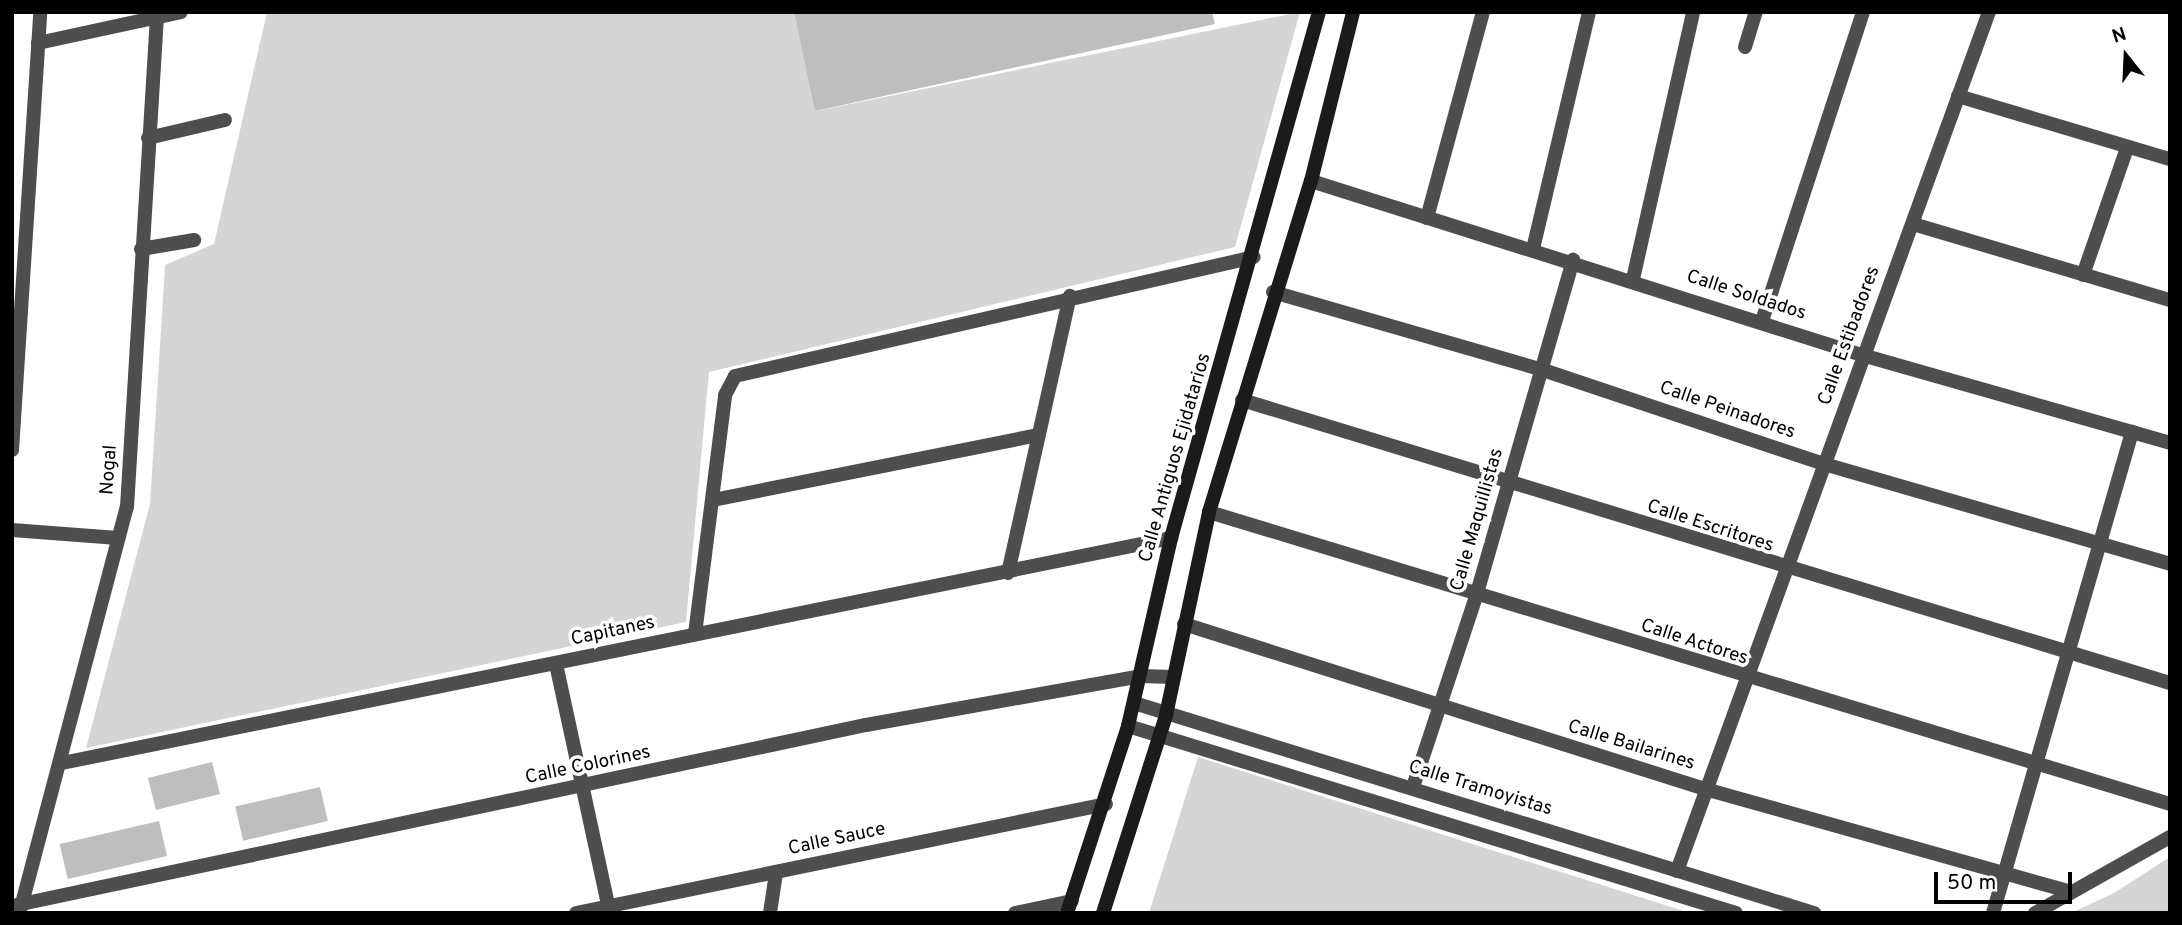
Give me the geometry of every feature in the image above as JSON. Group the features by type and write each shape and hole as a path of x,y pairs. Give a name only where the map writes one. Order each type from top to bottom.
{"street":[{"path":"12,450 40,12"},
{"path":"38,43 119,18 157,18 181,12"},
{"name":"Calle Antiguos Ejidatarios","path":"1070,907 1106,804 1128,726 1171,538 1254,257 1319,12"},
{"path":"1103,913 1166,715 1209,512 1273,292 1311,181 1353,12"},
{"path":"1427,218 1483,12"},
{"path":"1533,249 1588,12"},
{"path":"1633,279 1693,12"},
{"path":"1745,47 1756,12"},
{"path":"1762,321 1863,12"},
{"name":"Calle Estibadores","path":"1677,871 1862,355 1913,224 1989,12"},
{"name":"Nogal","path":"18,908 62,763 118,538 130,477 141,250 157,18"},
{"path":"1958,96 2170,159"},
{"path":"148,138 225,120"},
{"path":"2083,275 2127,148"},
{"name":"Calle Soldados","path":"1311,181 1573,260 1862,355 2170,443"},
{"path":"1913,224 2170,300"},
{"path":"141,250 194,240"},
{"path":"695,634 727,383 751,369 1254,257"},
{"name":"Calle Maquillistas","path":"1412,787 1477,593 1573,260"},
{"name":"Calle Peinadores","path":"1273,292 1543,370 1824,464 2170,564"},
{"path":"1008,573 1070,296"},
{"name":"Calle Escritores","path":"1241,400 1509,482 1784,571 2170,683"},
{"path":"1993,913 2031,766 2133,432"},
{"path":"713,500 1038,435"},
{"name":"Calle Actores","path":"1209,512 1477,593 1745,680 2031,766 2170,804"},
{"path":"12,530 118,538"},
{"name":"Capitanes","path":"62,763 1171,538"},
{"name":"Calle Bailarines","path":"1184,624 1439,707 1705,789 2071,892"},
{"path":"556,664 608,905"},
{"name":"Calle Colorines","path":"18,908 866,725 1141,676 1174,677"},
{"name":"Calle Tramoyistas","path":"1134,703 1814,913"},
{"path":"1128,726 1159,738 1736,913"},
{"name":"Calle Sauce","path":"583,912 1106,804"},
{"path":"2035,913 2170,837"},
{"path":"770,913 776,873"},
{"path":"651,913 655,897"},
{"path":"1015,913 1070,907"}],"shaded area":[{"path":"267,12 794,12 816,111 1300,12 1235,247 709,372 686,622 86,748 150,504 165,265 214,244"},
{"path":"1198,757 1690,913 1149,913"},
{"path":"2170,857 2170,913 2071,913 2114,893"}],"building":[{"path":"794,12 1212,12 1215,24 815,111"},
{"path":"212,762 220,794 156,810 148,778"},
{"path":"320,787 328,821 243,841 235,807"},
{"path":"159,821 167,856 68,879 60,844"}]}
